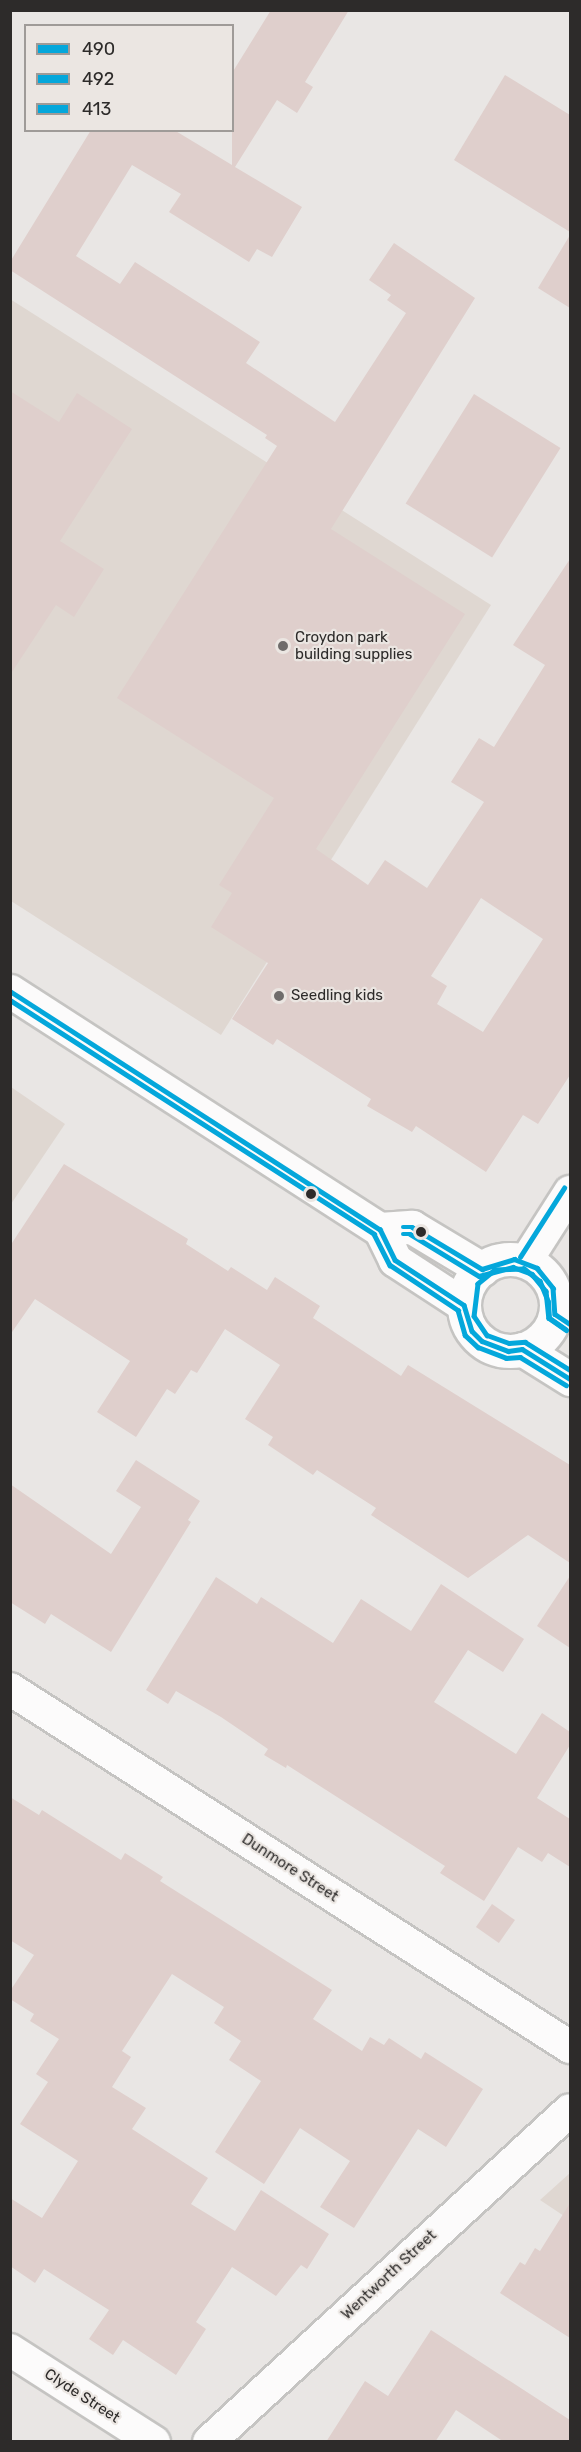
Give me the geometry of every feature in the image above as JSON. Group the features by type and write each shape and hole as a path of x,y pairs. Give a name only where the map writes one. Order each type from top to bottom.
{"main road":[{"path":"10,992 380,1229 395,1260 464,1305"},
{"path":"380,1229 412,1227 482,1269"},
{"path":"503,1260 526,1261 546,1277 563,1319 544,1336 522,1349 508,1351 482,1341 472,1331 464,1305 472,1279 482,1269 503,1260"},
{"path":"522,1349 570,1379"}],"street":[{"path":"526,1261 570,1192"},
{"name":"Dunmore Street","path":"10,1689 570,2047"},
{"name":"Wentworth Street","path":"209,2442 570,2110"},
{"name":"Clyde Street","path":"10,2349 154,2442"}],"shaded area":[{"path":"10,299 491,605 221,1035 11,901"},
{"path":"11,1087 65,1124 11,1204"},
{"path":"570,2173 570,2220 540,2200"}],"building":[{"path":"271,10 349,10 305,82 313,87 297,113 277,100 235,167 302,207 272,257 257,249 249,262 169,212 181,194 132,165 76,256 120,284 135,262 229,322 260,342 246,363 335,422 406,313 387,300 391,295 369,280 394,243 475,298 331,529 465,614 316,849 368,885 385,860 427,888 484,802 451,782 479,738 494,747 545,665 513,645 570,559 570,1075 538,1124 523,1115 486,1172 416,1126 412,1132 367,1106 371,1099 277,1039 273,1045 232,1019 268,963 211,927 232,893 219,885 274,798 117,698 277,446 265,438 267,435 10,270 10,262 90,132 177,132 232,165 234,70","holes":["481,898 543,939 483,1032 437,1004 447,986 431,976"]},
{"path":"505,75 570,115 570,232 454,160"},
{"path":"570,235 570,308 538,288"},
{"path":"10,391 59,422 77,393 132,429 60,541 104,569 74,617 56,605 10,675"},
{"path":"474,394 561,448 492,557 406,503"},
{"path":"64,1164 188,1239 186,1244 228,1271 231,1267 267,1290 275,1277 320,1306 313,1318 401,1376 408,1365 570,1465 570,1563 528,1535 468,1578 371,1515 376,1508 317,1470 313,1475 268,1445 273,1437 245,1419 280,1365 225,1329 197,1373 191,1370 175,1394 167,1389 136,1437 97,1412 130,1361 35,1299 10,1335 10,1246"},
{"path":"136,1460 200,1501 188,1520 191,1522 111,1652 51,1614 45,1624 10,1602 10,1484 111,1554 141,1507 116,1491"},
{"path":"570,1576 570,1648 537,1626"},
{"path":"216,1577 257,1604 261,1597 333,1643 361,1599 411,1631 441,1584 524,1639 503,1672 468,1650 434,1702 516,1754 542,1713 570,1732 570,1745 537,1798 570,1819 570,1867 548,1853 542,1862 518,1847 484,1901 440,1873 445,1866 287,1765 286,1768 264,1755 268,1749 221,1717 176,1691 168,1704 146,1690"},
{"path":"10,1797 39,1815 42,1810 121,1860 125,1853 163,1877 160,1881 332,1990 313,2019 362,2051 370,2037 384,2045 389,2038 421,2059 425,2052 483,2089 446,2147 418,2129 354,2228 320,2207 350,2161 300,2128 264,2184 215,2152 261,2081 229,2060 241,2041 214,2023 224,2007 172,1974 122,2051 131,2057 112,2087 146,2108 132,2129 208,2178 191,2204 235,2231 261,2190 329,2234 307,2269 301,2265 276,2296 232,2267 196,2322 206,2329 176,2375 123,2340 113,2355 89,2339 109,2310 44,2269 35,2283 10,2266 10,2198 42,2218 78,2161 20,2124 48,2082 36,2074 59,2039 30,2021 34,2014 10,1999 10,1991 34,1955 10,1940"},
{"path":"492,1904 515,1920 499,1943 476,1927"},
{"path":"570,2203 570,2338 500,2293 520,2262 525,2265 535,2248 540,2251"},
{"path":"431,2330 570,2420 570,2442 504,2442 456,2410 435,2442 326,2442 365,2381 388,2396"}],"transit line":[{"name":"490","path":"10,991 380,1229 395,1260 464,1305 472,1331 482,1341 508,1351 522,1349 570,1379"},
{"name":"492","path":"10,1000 374,1234 390,1265 458,1310 465,1335 478,1347 506,1358 520,1357 566,1385"},
{"name":"413","path":"520,1257 564,1188"},
{"name":"490","path":"403,1227 412,1227 482,1269 514,1259 537,1268 553,1288 555,1314 570,1324"},
{"name":"492","path":"403,1234 410,1234 479,1276 513,1267 532,1274 546,1291 549,1318 566,1330"},
{"name":"413","path":"566,1330 549,1318 548,1302 540,1282 524,1269 495,1270 478,1284 474,1316 487,1335 509,1343 525,1342 570,1370"}],"place":[{"name":"Croydon park building supplies","path":"283,646"},
{"name":"Seedling kids","path":"279,996"}]}
